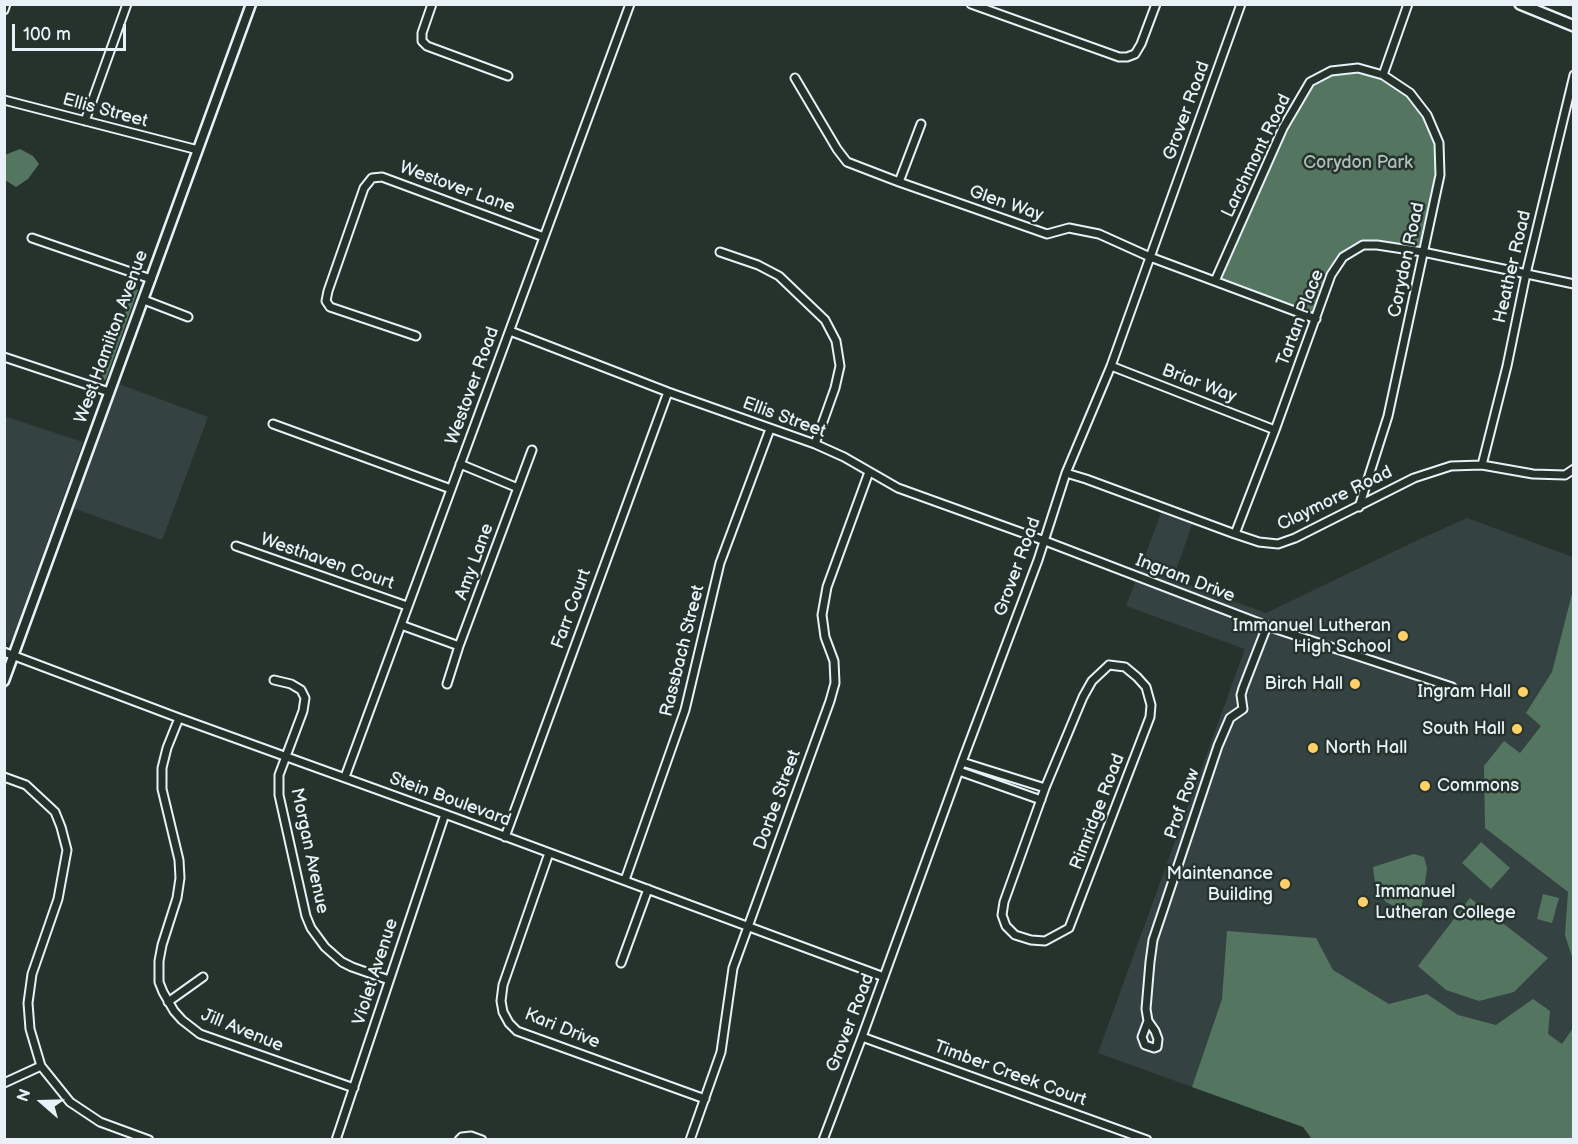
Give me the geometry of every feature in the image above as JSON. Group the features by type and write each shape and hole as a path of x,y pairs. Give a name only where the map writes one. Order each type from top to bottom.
{"main road":[{"path":"1520,4 1574,26"}],"street":[{"path":"4,10 6,4"},
{"path":"85,121 127,4"},
{"name":"West Hamilton Avenue","path":"4,681 251,4"},
{"path":"432,4 422,33 422,41 427,46 508,76"},
{"name":"Westover Road","path":"345,777 630,4"},
{"path":"971,4 1119,57 1135,54 1156,4"},
{"name":"Grover Road","path":"823,1140 1045,541 1066,473 1111,366 1240,4"},
{"path":"1383,75 1408,4"},
{"name":"Larchmont Road","path":"1215,281 1283,128 1310,82 1331,71 1358,68 1383,75"},
{"name":"Corydon Road","path":"1359,507 1388,416 1440,175 1439,143 1427,115 1410,93 1383,75"},
{"name":"Heather Road","path":"1482,465 1574,75"},
{"name":"Glen Way","path":"795,78 847,162 1047,234 1069,228 1099,234 1150,257 1316,319"},
{"name":"Ellis Street","path":"4,100 198,150"},
{"path":"898,182 921,124"},
{"name":"Westover Lane","path":"416,336 330,307 326,301 364,188 372,178 382,177 544,237"},
{"path":"32,238 151,279"},
{"name":"Tartan Place","path":"1235,534 1331,275 1343,257 1363,245 1377,245 1423,252 1574,284"},
{"path":"720,252 758,265 779,276 825,320 836,341 840,366 829,407 815,444"},
{"path":"144,300 188,317"},
{"name":"Ellis Street","path":"510,331 668,392 815,444 844,457 898,488 1045,541"},
{"path":"4,357 109,392"},
{"name":"Briar Way","path":"1111,366 1275,430"},
{"name":"Farr Court","path":"506,837 668,392"},
{"path":"273,424 451,489"},
{"name":"Rassbach Street","path":"625,880 685,710 720,563 770,429"},
{"name":"Amy Lane","path":"447,684 532,450"},
{"path":"460,464 518,488"},
{"name":"Claymore Road","path":"1066,473 1235,534 1259,542 1278,544 1359,507 1414,478 1451,466 1482,465 1533,474 1565,475 1574,469"},
{"name":"Dorbe Street","path":"690,1140 721,1052 733,968 835,683 834,661 825,637 822,615 827,587 869,472"},
{"name":"Ingram Drive","path":"1045,541 1267,626 1452,687"},
{"name":"Westhaven Court","path":"236,546 407,606"},
{"path":"401,625 459,646"},
{"name":"Prof Row","path":"1148,1021 1146,1009 1155,933 1218,746 1230,718 1243,710 1241,695 1243,688 1267,626"},
{"name":"Stein Boulevard","path":"4,652 884,977"},
{"name":"Rimridge Road","path":"1109,666 1125,667 1146,687 1151,705 1150,717 1069,928 1045,941 1015,935 1006,926 1002,915 1004,902 1041,800 1083,697 1092,681 1109,666"},
{"name":"Morgan Avenue","path":"274,680 291,684 301,690 305,698 303,711 279,775 279,795 310,928 325,947 342,962 389,980"},
{"name":"Jill Avenue","path":"178,718 162,768 162,789 179,860 180,878 177,898 159,961 159,982 168,1002 182,1020 200,1034 354,1088"},
{"path":"962,762 1046,788"},
{"path":"959,771 1041,800"},
{"path":"4,777 26,785 55,812 67,850 58,899 32,974 28,1003 30,1029 41,1066 70,1102 100,1122 148,1140"},
{"name":"Violet Avenue","path":"336,1140 445,814"},
{"name":"Kari Drive","path":"549,853 503,985 501,1001 503,1012 509,1023 517,1031 705,1099"},
{"path":"621,963 648,889"},
{"path":"168,1002 203,977"},
{"name":"Timber Creek Court","path":"862,1037 1147,1140"},
{"path":"4,1083 41,1066"},
{"path":"460,1138 471,1136 482,1140"}],"shaded area":[{"path":"119,384 208,417 162,540 73,508"},
{"path":"4,416 83,442 13,637 5,643"},
{"name":"Immanuel Lutheran College","path":"1161,513 1192,524 1173,579 1266,613 1467,518 1573,557 1573,1139 1303,1127 1098,1053 1245,649 1126,606"}],"green space":[{"name":"Corydon Park","path":"1358,68 1383,75 1410,93 1427,115 1439,143 1440,175 1423,252 1363,245 1343,257 1331,275 1316,319 1215,281 1283,128 1310,82 1331,71"},
{"path":"20,149 33,156 39,164 28,179 16,187 5,180 5,155"},
{"path":"134,288 138,290 106,379 101,383 101,379"},
{"path":"1573,590 1573,960 1565,935 1568,892 1485,828 1484,766 1504,741 1520,753 1541,726 1526,713 1552,672"},
{"path":"1481,842 1510,868 1491,889 1462,863"},
{"path":"1414,854 1424,857 1427,868 1421,912 1403,911 1386,902 1376,891 1373,867"},
{"path":"1543,894 1559,898 1552,923 1537,919"},
{"path":"1470,898 1548,958 1514,992 1479,1001 1446,990 1418,966"},
{"path":"1227,931 1316,938 1333,970 1389,1004 1427,994 1458,1015 1496,1025 1533,999 1550,1011 1548,1034 1562,1044 1573,1028 1573,1139 1312,1139 1303,1127 1192,1087 1222,999"}],"place":[{"name":"Immanuel Lutheran High School","path":"1403,636"},
{"name":"Birch Hall","path":"1355,684"},
{"name":"Ingram Hall","path":"1523,692"},
{"name":"South Hall","path":"1517,729"},
{"name":"North Hall","path":"1313,748"},
{"name":"Commons","path":"1425,786"},
{"name":"Maintenance Building","path":"1285,884"},
{"name":"Immanuel Lutheran College","path":"1363,902"}]}
